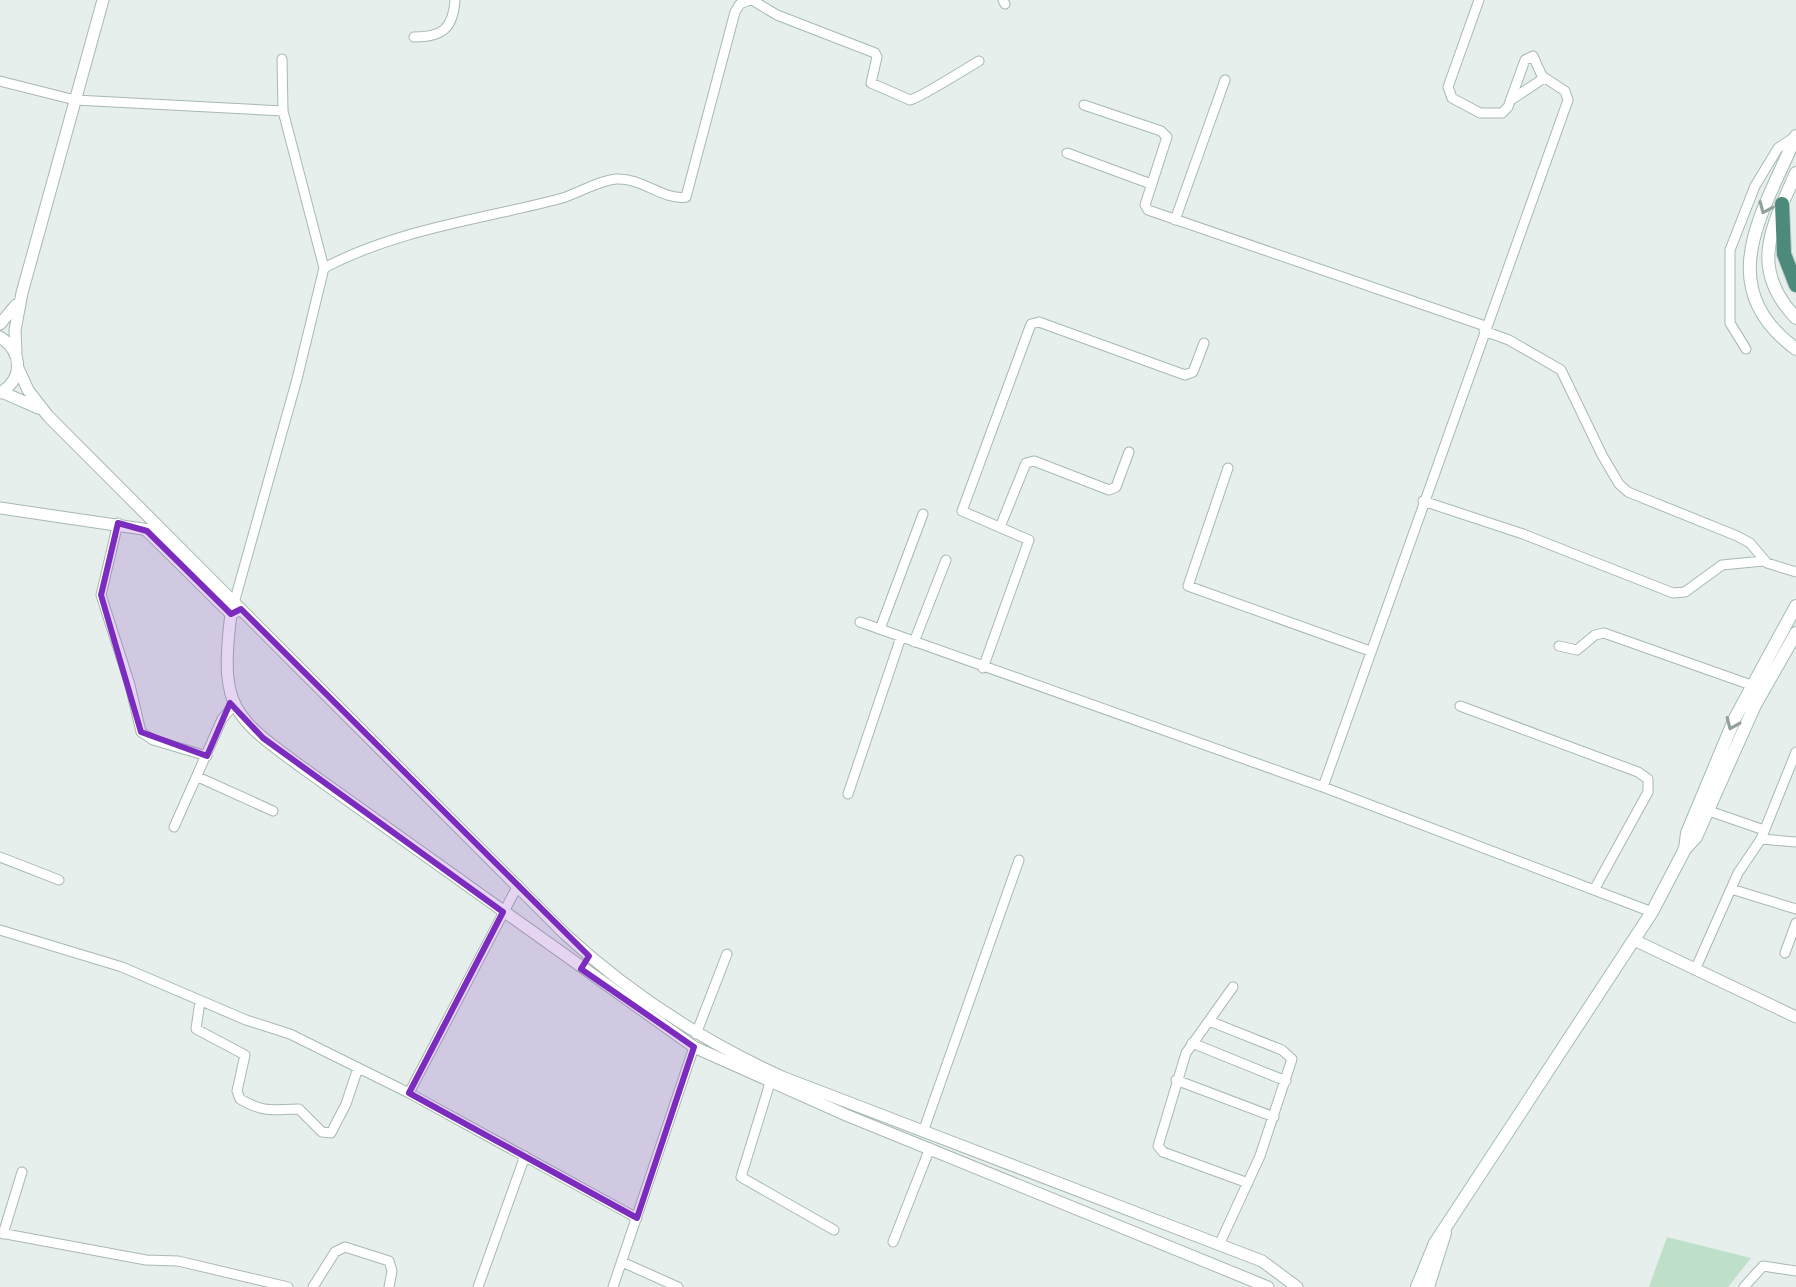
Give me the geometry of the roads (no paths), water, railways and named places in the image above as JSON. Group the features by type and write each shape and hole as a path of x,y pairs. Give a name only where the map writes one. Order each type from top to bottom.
{"highway":[{"path":"1782,204 1784,254 1796,285"}],"main road":[{"path":"1796,136 1750,249 1748,275 1754,300 1769,326 1796,349"},
{"path":"1796,173 1770,239 1768,267 1775,292 1796,318"},
{"path":"1685,849 1687,833 1751,685 1796,606"},
{"path":"1428,1287 1445,1232 1445,1222 1648,911 1685,849 1696,837 1755,705 1796,633"},
{"path":"1417,1287 1430,1250 1445,1232 1634,940 1648,911"}],"street":[{"path":"103,0 22,293 15,330 18,368 28,390 48,416 235,609 589,956 695,1041 1262,1261 1297,1287"},
{"path":"414,37 433,37 446,30 453,18 455,0"},
{"path":"324,268 398,237 558,199 607,180 635,180 676,197 686,197 735,12 740,4 751,0 777,15 875,53 877,57 871,83 910,100 917,99 934,85 979,61"},
{"path":"1323,787 1484,328 1568,100 1565,91 1544,78 1535,58 1527,58 1502,113 1486,114 1454,101 1448,91 1479,0"},
{"path":"282,59 283,111 324,268 235,609 226,678 233,706 263,738 581,969 695,1041 770,1083 1268,1287"},
{"path":"1510,101 1544,78"},
{"path":"1175,220 1225,80"},
{"path":"0,81 75,100 283,111"},
{"path":"1084,105 1165,134 1167,140 1151,184 1146,209 1484,328 1519,344 1561,370 1619,484 1628,492 1745,540 1763,561"},
{"path":"1746,349 1730,323 1730,250 1755,186 1778,148 1796,136"},
{"path":"1067,153 1151,184"},
{"path":"0,324 22,293"},
{"path":"983,668 1029,544 1028,537 962,511 1031,324 1039,322 1185,375 1193,372 1204,343"},
{"path":"0,337 16,353"},
{"path":"1,393 13,382 18,368"},
{"path":"1,393 22,399 48,416"},
{"path":"1000,527 1026,463 1034,461 1109,490 1116,487 1129,452"},
{"path":"1228,468 1188,586 1370,651"},
{"path":"1423,501 1523,534 1673,593 1685,592 1722,565 1763,561 1796,572"},
{"path":"0,508 163,532"},
{"path":"880,629 923,514"},
{"path":"118,523 101,595 130,685 141,732 153,740 207,756"},
{"path":"147,531 235,609"},
{"path":"914,642 946,560"},
{"path":"860,622 1323,787 1648,911"},
{"path":"1559,646 1577,650 1595,635 1604,633 1751,685"},
{"path":"848,794 901,637"},
{"path":"174,827 222,719 233,706"},
{"path":"1460,706 1638,772 1648,779 1648,792 1594,890"},
{"path":"1695,970 1749,852 1762,834 1796,752"},
{"path":"198,777 273,811"},
{"path":"1709,811 1762,834 1796,842"},
{"path":"0,857 59,880"},
{"path":"923,1132 1019,860"},
{"path":"409,1093 518,885"},
{"path":"1731,889 1796,909"},
{"path":"1785,953 1796,923"},
{"path":"0,930 122,967 200,1001 290,1034 409,1093 637,1218"},
{"path":"1634,940 1796,1017"},
{"path":"613,1287 727,954"},
{"path":"581,969 589,956"},
{"path":"1233,987 1192,1043 1176,1080 1158,1142 1160,1150 1248,1183"},
{"path":"200,1001 196,1029 245,1055 237,1091 240,1099 248,1103 282,1113 299,1109 319,1129 331,1133 346,1104 358,1068"},
{"path":"1209,1021 1287,1053 1292,1065 1248,1183 1219,1245"},
{"path":"1192,1043 1286,1081"},
{"path":"1176,1080 1274,1117"},
{"path":"770,1083 741,1177 787,1206 834,1230"},
{"path":"893,1242 930,1148"},
{"path":"478,1287 525,1156"},
{"path":"22,1172 2,1234 146,1260 178,1261 288,1287"},
{"path":"1067,1204 1072,1189"},
{"path":"313,1287 335,1252 345,1247 389,1261 392,1271 389,1287"},
{"path":"622,1262 678,1287"},
{"path":"1744,1287 1763,1266 1796,1271"}]}
